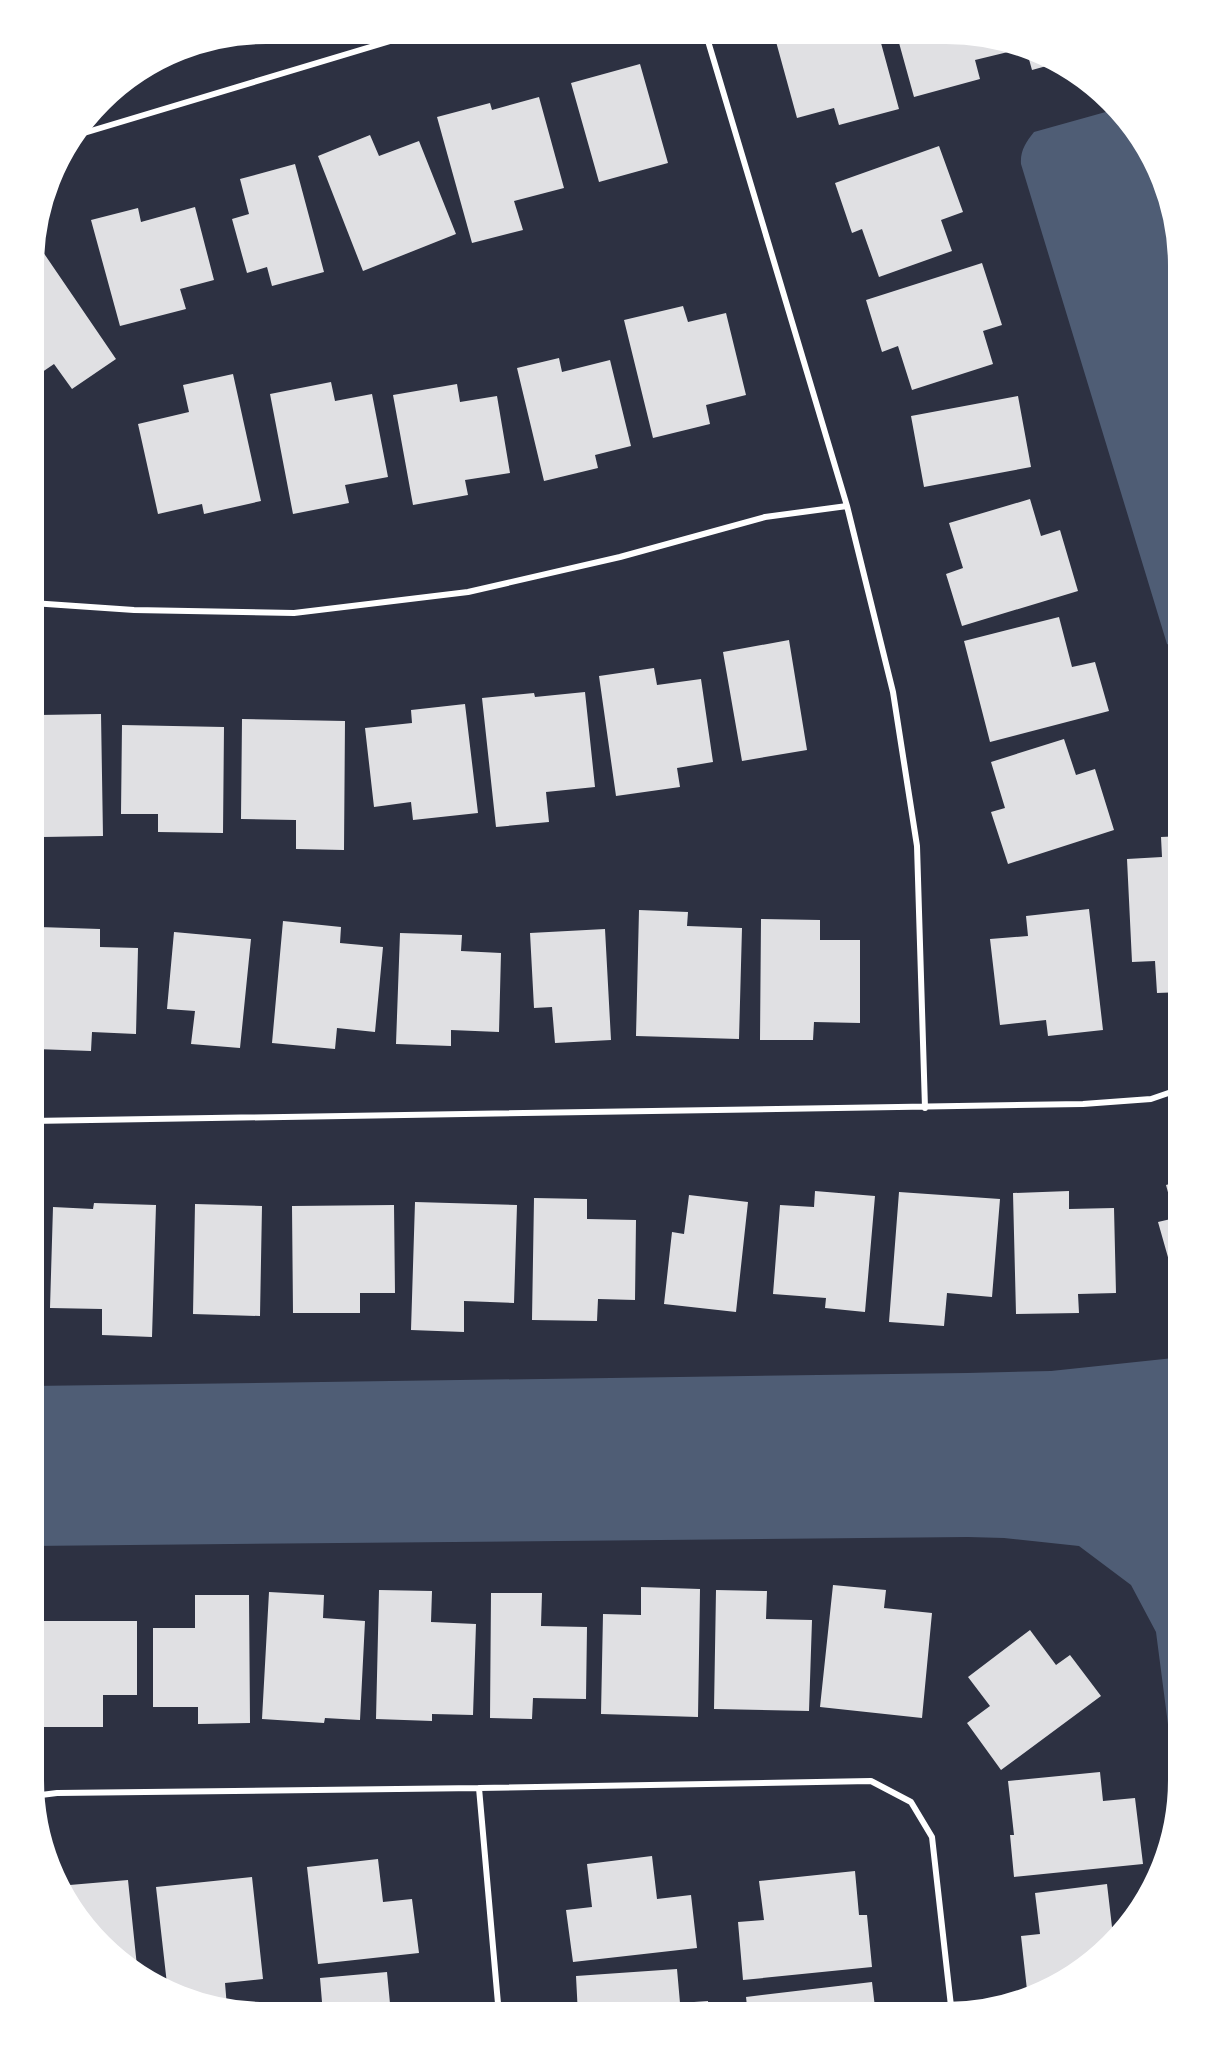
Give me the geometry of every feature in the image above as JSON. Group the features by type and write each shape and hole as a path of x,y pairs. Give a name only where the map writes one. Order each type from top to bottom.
{"street":[{"path":"84,133 394,40"},
{"path":"708,40 847,506 893,692 917,846 925,1108"},
{"path":"40,604 134,610 294,613 468,592 620,557 765,517 847,506"},
{"path":"40,1121 1083,1104 1150,1099 1172,1092"},
{"path":"41,1795 57,1792 871,1781 911,1802 932,1837 951,2006"},
{"path":"479,1788 498,2006"}],"water":[{"path":"1110,111 1126,129 1142,154 1165,208 1172,252 1172,646 1167,644 1021,164 1024,147 1034,132"},
{"path":"1172,1358 1172,1755 1156,1632 1131,1585 1079,1546 1004,1538 968,1537 40,1546 40,1386 1051,1371"}],"building":[{"path":"776,40 880,40 899,109 839,125 834,108 797,118"},
{"path":"898,40 976,42 1007,49 1008,52 975,60 980,79 914,97"},
{"path":"1028,56 1049,65 1032,70"},
{"path":"640,64 668,163 599,182 571,83"},
{"path":"539,97 564,188 514,201 523,230 472,243 437,117 490,103 492,110"},
{"path":"370,135 379,156 419,141 456,234 363,271 318,156"},
{"path":"939,146 963,212 941,220 952,251 879,277 862,229 852,233 835,183"},
{"path":"295,164 324,272 272,286 267,267 247,273 232,219 249,214 240,179"},
{"path":"195,207 214,280 180,289 186,309 120,326 91,220 138,208 141,222"},
{"path":"43,252 116,359 72,389 54,364 40,374 41,253"},
{"path":"982,263 1002,325 983,331 993,364 912,390 898,346 882,352 866,300"},
{"path":"683,306 688,322 726,313 746,395 706,405 710,424 653,438 624,320"},
{"path":"559,358 562,372 610,360 631,446 595,455 598,468 544,481 517,368"},
{"path":"233,374 261,501 204,514 202,504 158,514 138,424 189,412 183,385"},
{"path":"331,382 335,401 372,394 388,477 345,485 349,503 293,514 270,394"},
{"path":"457,384 460,402 497,396 510,473 465,480 468,495 413,505 393,395"},
{"path":"1018,396 1031,467 924,487 911,416"},
{"path":"1030,499 1041,536 1060,530 1078,591 962,626 946,574 963,568 949,523"},
{"path":"1059,617 1072,667 1095,662 1109,711 990,742 964,641"},
{"path":"789,640 807,750 742,761 723,652"},
{"path":"654,668 657,685 701,679 713,762 677,768 680,787 616,796 599,676"},
{"path":"585,692 595,787 546,792 549,822 496,827 482,698 534,693 535,697"},
{"path":"465,704 478,813 413,820 411,802 374,807 365,728 412,723 411,710"},
{"path":"101,714 103,836 43,837 43,826 40,826 40,715"},
{"path":"242,719 345,721 344,850 296,849 296,820 241,819"},
{"path":"122,725 224,727 223,833 158,832 158,814 121,814"},
{"path":"1064,739 1076,775 1095,769 1114,830 1008,864 991,812 1005,808 991,762"},
{"path":"1172,836 1172,992 1157,993 1155,961 1132,962 1127,859 1162,857 1161,837"},
{"path":"1089,909 1103,1030 1048,1036 1046,1020 1000,1025 990,939 1028,936 1026,916"},
{"path":"639,910 688,912 687,926 742,928 739,1039 636,1036"},
{"path":"761,919 820,920 820,940 860,940 860,1023 814,1022 813,1040 760,1040"},
{"path":"283,921 341,927 340,943 383,947 375,1032 337,1028 335,1049 272,1043"},
{"path":"40,927 100,929 100,947 138,948 136,1034 92,1032 91,1051 40,1049"},
{"path":"605,929 611,1040 555,1043 552,1007 534,1008 530,933"},
{"path":"174,932 251,939 240,1048 191,1044 195,1011 167,1009"},
{"path":"400,933 462,935 461,951 501,953 499,1032 451,1030 451,1046 396,1044"},
{"path":"1172,1183 1172,1207 1166,1185"},
{"path":"815,1191 875,1196 865,1312 825,1308 826,1298 773,1294 780,1205 814,1207"},
{"path":"1069,1191 1069,1209 1114,1208 1116,1293 1078,1294 1079,1313 1016,1314 1013,1193"},
{"path":"899,1192 1000,1199 992,1297 947,1293 944,1326 889,1322"},
{"path":"689,1195 748,1202 736,1312 664,1304 672,1232 684,1234"},
{"path":"534,1198 587,1199 587,1219 636,1220 635,1300 598,1299 597,1321 532,1320"},
{"path":"415,1202 517,1205 514,1303 464,1301 464,1332 411,1330"},
{"path":"94,1203 156,1205 152,1337 102,1335 102,1309 50,1308 53,1207 93,1209"},
{"path":"195,1204 262,1206 260,1316 193,1314"},
{"path":"394,1205 395,1293 360,1293 360,1313 293,1313 292,1206"},
{"path":"1172,1219 1172,1271 1158,1222"},
{"path":"833,1585 886,1590 884,1608 932,1613 922,1718 820,1707"},
{"path":"641,1587 700,1589 698,1717 601,1714 603,1614 641,1615"},
{"path":"379,1590 432,1591 431,1622 476,1624 473,1715 432,1714 432,1721 376,1719"},
{"path":"716,1590 767,1591 766,1619 812,1620 809,1711 714,1709"},
{"path":"269,1592 324,1595 323,1618 365,1621 360,1720 325,1718 324,1723 262,1719"},
{"path":"491,1593 542,1593 541,1626 587,1627 586,1699 533,1698 532,1719 490,1718"},
{"path":"195,1595 249,1595 250,1723 198,1724 198,1707 153,1707 153,1628 195,1628"},
{"path":"41,1621 137,1621 137,1695 103,1695 103,1727 41,1727"},
{"path":"1030,1630 1056,1665 1070,1655 1101,1696 1001,1770 967,1723 990,1706 968,1677"},
{"path":"1100,1772 1103,1801 1135,1798 1143,1864 1014,1877 1010,1835 1014,1835 1008,1781"},
{"path":"652,1856 657,1899 691,1895 697,1948 573,1962 566,1910 592,1907 587,1864"},
{"path":"378,1859 383,1902 412,1899 419,1953 318,1964 307,1867"},
{"path":"855,1871 859,1915 867,1915 872,1967 743,1980 738,1922 764,1920 759,1881"},
{"path":"252,1877 263,1979 225,1983 227,2002 208,1998 167,1982 156,1887"},
{"path":"128,1880 137,1964 107,1939 87,1917 67,1885"},
{"path":"1107,1884 1112,1927 1117,1926 1084,1959 1059,1975 1027,1990 1021,1936 1040,1934 1035,1893"},
{"path":"677,1969 680,2003 708,2001 708,2006 578,2006 576,1976"},
{"path":"387,1972 390,2006 322,2006 320,1978"},
{"path":"872,1982 875,2006 747,2006 746,1997"}]}
